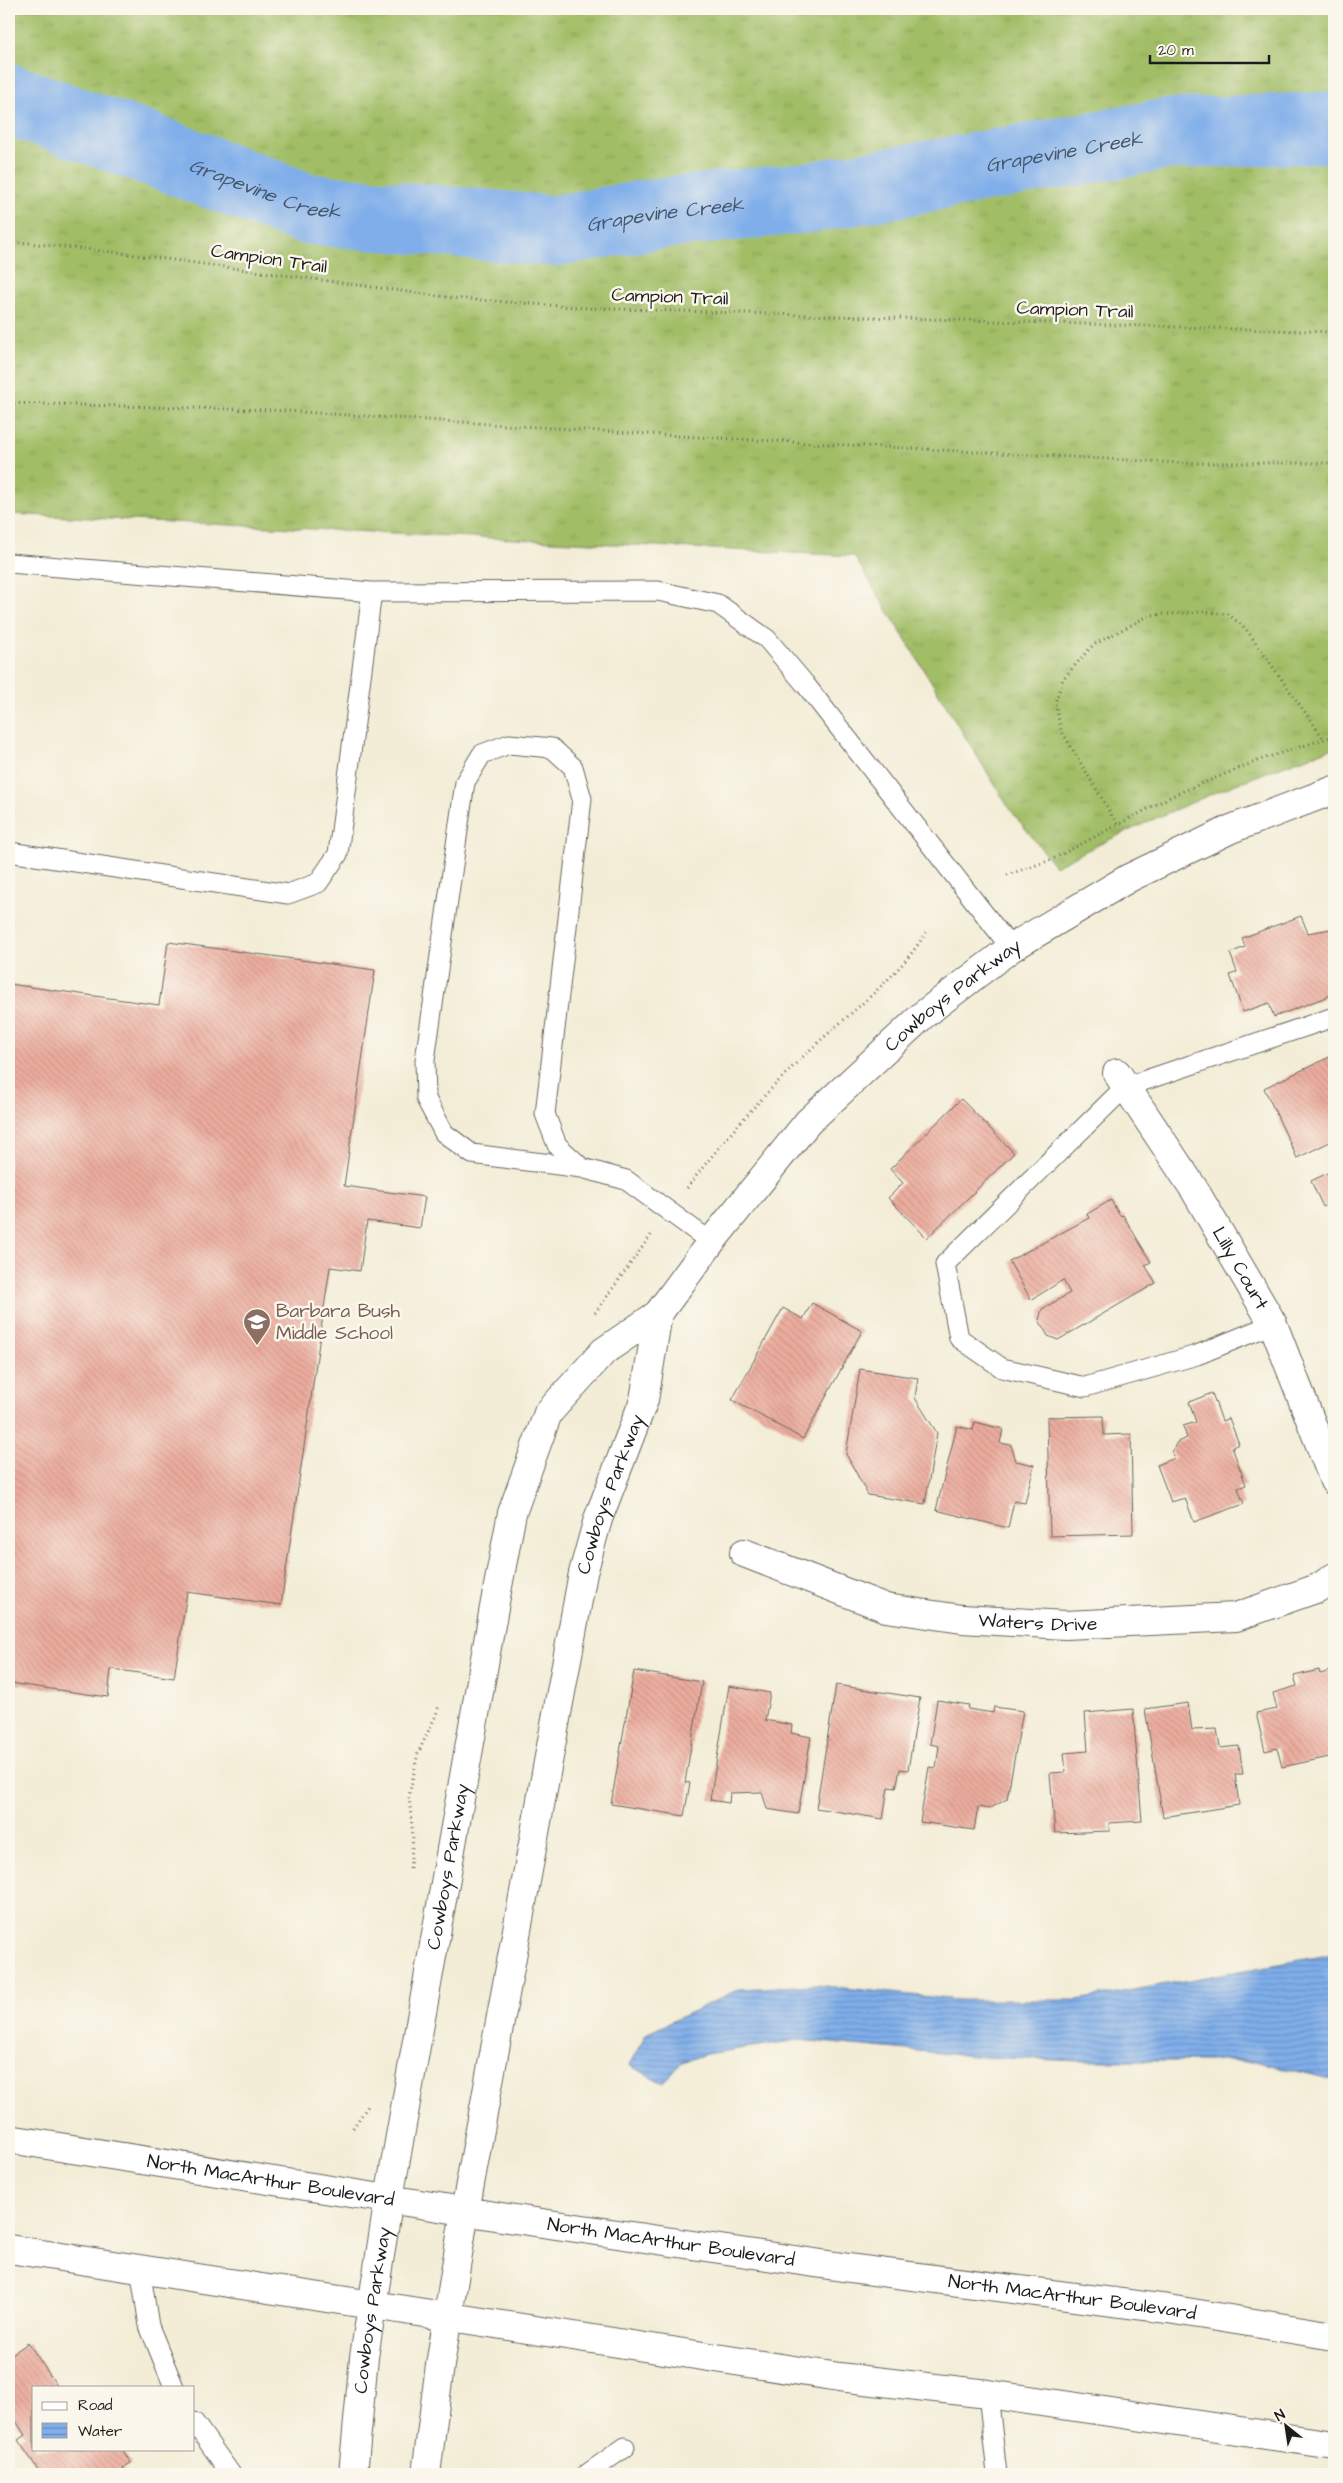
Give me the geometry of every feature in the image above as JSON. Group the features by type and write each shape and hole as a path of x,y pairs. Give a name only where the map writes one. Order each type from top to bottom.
{"street":[{"name":"Cowboys Parkway","path":"353,2474 364,2357 389,2198 512,1513 548,1413 604,1351 658,1314 711,1242 808,1122 924,1015 1011,948 1129,878 1231,829 1334,790"},
{"name":"Lilly Court","path":"1121,1080 1194,1189 1273,1324 1334,1481"},
{"name":"Cowboys Parkway","path":"426,2474 465,2211 583,1573 598,1519 644,1400 658,1314"},
{"name":"Waters Drive","path":"744,1552 886,1608 962,1619 1065,1625 1236,1617 1318,1588 1334,1577"},
{"name":"North MacArthur Boulevard","path":"9,2139 465,2211 849,2268 1168,2309 1334,2336"},
{"path":"9,2249 839,2377 988,2394 1334,2445"}],"lane":[{"path":"9,564 372,592 658,592 718,604 767,639 805,684 1011,948"},
{"path":"9,852 288,894 318,883 338,854 372,592"},
{"path":"582,1168 557,1145 545,1114 582,799 574,767 552,748 509,744 482,754 464,782 425,1060 426,1099 444,1133 472,1154 582,1168 626,1180 711,1242"},
{"path":"1273,1324 1197,1355 1086,1387 1002,1368 960,1338 945,1264 1121,1080 1334,1017"},
{"path":"140,2268 149,2326 174,2386"},
{"path":"988,2394 998,2474"},
{"path":"195,2423 231,2474"},
{"path":"587,2474 625,2447"}],"path":[{"name":"Campion Trail","path":"9,241 122,253 454,298 587,308 1334,332"},
{"path":"9,403 269,410 680,436 1183,463 1334,463"},
{"path":"1117,824 1061,730 1055,703 1063,679 1093,645 1150,615 1204,612 1228,614 1246,629 1324,739"},
{"path":"1007,875 1051,860 1176,794 1265,758 1334,736"},
{"path":"594,1314 727,1135 807,1053 897,969 919,945 928,929"},
{"path":"409,1874 413,1837 410,1796 418,1753 436,1715 441,1696"},
{"path":"353,2128 370,2104"}],"green space":[{"path":"9,9 1334,9 1334,748 1298,760 1193,802 1055,866 1009,808 854,556 9,514"}],"water":[{"path":"1334,1954 1334,2080 1254,2061 1079,2061 984,2057 798,2040 706,2054 682,2062 663,2083 629,2065 646,2034 739,1989 816,1985 959,2000 1077,2000"}],"building":[{"path":"1301,916 1308,933 1331,929 1334,939 1334,994 1274,1017 1269,1003 1243,1012 1230,975 1237,972 1230,953 1245,947 1242,938"},
{"path":"168,942 375,970 344,1186 425,1197 420,1228 367,1221 360,1271 330,1267 281,1605 187,1592 174,1678 111,1669 108,1697 9,1683 9,984 159,1005"},
{"path":"1334,1055 1334,1140 1297,1158 1264,1088"},
{"path":"961,1099 1014,1153 927,1238 888,1198 903,1183 890,1169"},
{"path":"1334,1170 1334,1201 1323,1207 1311,1181"},
{"path":"1111,1200 1120,1216 1123,1215 1151,1262 1145,1265 1156,1283 1058,1340 1048,1336 1039,1320 1042,1309 1070,1293 1063,1280 1031,1300 1009,1261 1089,1218 1087,1214"},
{"path":"812,1303 862,1331 803,1439 732,1400 783,1308 803,1319"},
{"path":"860,1369 918,1378 915,1398 937,1433 925,1504 868,1495 846,1454"},
{"path":"1212,1393 1222,1421 1229,1418 1239,1444 1232,1447 1246,1485 1238,1488 1244,1504 1194,1522 1185,1498 1171,1502 1157,1465 1175,1458 1172,1452 1177,1442 1187,1438 1183,1426 1196,1422 1189,1402"},
{"path":"1103,1416 1104,1435 1131,1434 1133,1534 1050,1536 1047,1417"},
{"path":"975,1422 1003,1429 1000,1443 1011,1445 1016,1461 1034,1465 1025,1503 1014,1501 1008,1528 936,1510 957,1426 973,1430"},
{"path":"1319,1670 1320,1674 1334,1670 1334,1756 1282,1767 1277,1748 1265,1751 1256,1713 1277,1709 1273,1693 1297,1686 1294,1676"},
{"path":"634,1671 702,1682 685,1782 690,1783 684,1816 611,1804"},
{"path":"836,1685 920,1698 908,1770 900,1769 896,1788 888,1787 883,1819 816,1808"},
{"path":"729,1686 770,1693 765,1720 792,1725 791,1733 811,1737 798,1814 767,1809 762,1792 730,1793 729,1803 710,1800"},
{"path":"937,1700 969,1705 968,1709 993,1713 994,1707 1023,1711 1007,1799 989,1809 978,1807 974,1830 920,1822 929,1767 936,1768 939,1746 930,1744"},
{"path":"1188,1703 1192,1730 1217,1729 1220,1748 1239,1746 1243,1774 1235,1774 1239,1805 1163,1817 1145,1709"},
{"path":"1133,1709 1142,1821 1109,1823 1110,1831 1055,1833 1050,1773 1066,1772 1064,1753 1088,1751 1085,1713"},
{"path":"28,2343 57,2386 32,2386 32,2450 123,2450 131,2463 123,2468 127,2474 41,2474 18,2440 25,2435 12,2415 9,2414 9,2354 12,2354"}],"waterway":[{"name":"Grapevine Creek","path":"9,99 149,149 307,209 554,231 655,214 812,197 1167,134 1334,127"}],"place":[{"name":"Barbara Bush Middle School","path":"257,1346"}]}
